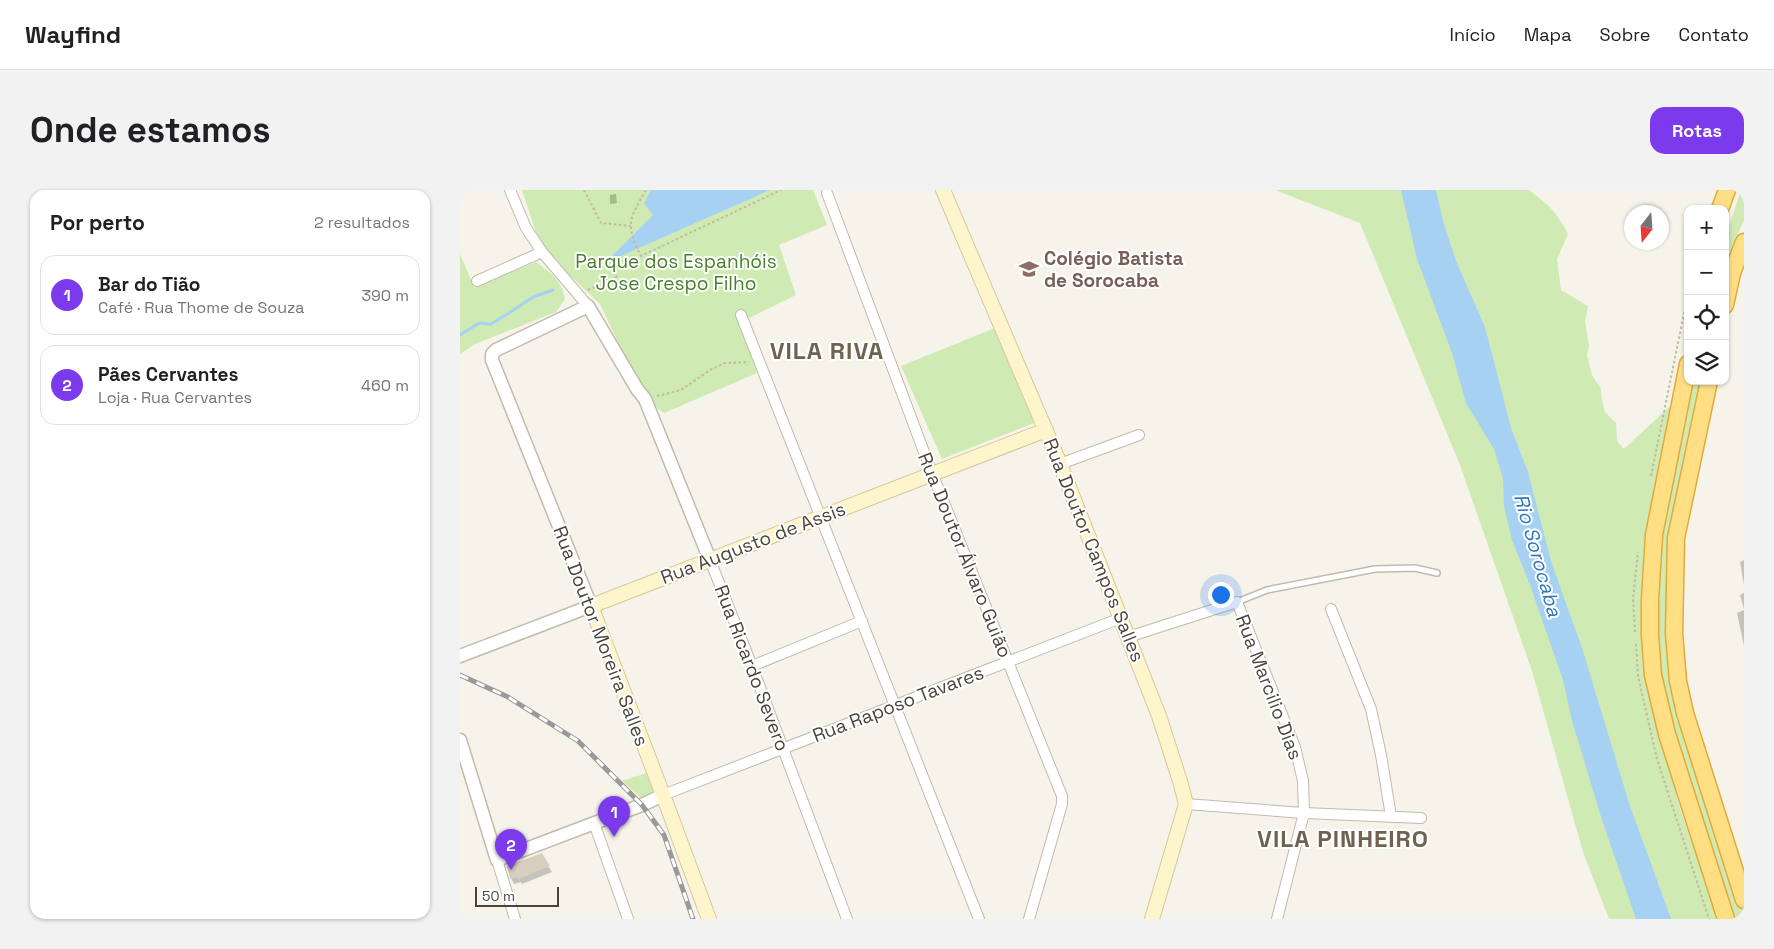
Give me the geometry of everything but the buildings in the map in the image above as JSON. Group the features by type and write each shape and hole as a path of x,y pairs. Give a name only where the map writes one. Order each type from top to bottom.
{"highway":[{"path":"1727,295 1732,273 1744,242"},
{"path":"1684,384 1654,535 1650,600 1653,674 1667,734 1726,919"},
{"path":"1708,385 1676,538 1674,633 1678,681 1685,713 1744,900"}],"main road":[{"name":"Rua Doutor Campos Salles","path":"943,190 1060,464 1159,716 1186,804"},
{"name":"Rua Augusto de Assis","path":"590,606 1046,430"},
{"name":"Rua Doutor Moreira Salles","path":"590,606 709,919"},
{"path":"1152,919 1186,804"}],"street":[{"name":"Rua Ricardo Severo","path":"510,190 526,228 542,252 588,306 637,389 645,399 752,666 847,919"},
{"name":"Rua Doutor Álvaro Guião","path":"827,193 932,474 1062,796 1062,804 1029,919"},
{"path":"477,282 542,252"},
{"name":"Rua Doutor Moreira Salles","path":"588,306 496,350 492,354 492,360 590,606"},
{"path":"740,315 979,919"},
{"path":"1060,464 1139,435"},
{"path":"1128,637 1237,602"},
{"name":"Rua Marcilio Dias","path":"1237,602 1295,747 1303,781 1304,813 1277,919"},
{"name":"Rua Augusto de Assis","path":"460,656 590,606"},
{"path":"1331,609 1371,708 1382,756 1391,816"},
{"name":"Rua Raposo Tavares","path":"497,860 1120,618"},
{"path":"752,666 862,621"},
{"path":"460,740 515,919"},
{"path":"648,802 659,804 670,814"},
{"path":"1186,804 1304,813 1420,818"},
{"path":"594,823 628,919"}],"lane":[{"path":"1237,602 1267,590 1375,569 1415,568 1437,573"}],"path":[{"path":"584,190 601,223 630,226"},
{"path":"646,190 631,216 630,226 634,242 641,256 781,190"},
{"path":"578,294 618,276"},
{"path":"645,399 681,390 710,370 725,363 759,361"}],"green space":[{"name":"Parque dos Espanhóis Jose Crespo Filho","path":"522,190 813,190 827,225 779,245 796,295 741,322 757,373 664,413 645,399 600,304 541,248"},
{"path":"1275,190 1529,190 1547,205 1560,220 1568,234 1557,259 1561,290 1588,306 1585,321 1589,346 1587,355 1592,375 1601,389 1605,412 1616,423 1617,441 1624,449 1669,407 1671,408 1648,527 1666,756 1679,805 1718,919 1609,919 1583,852 1532,671 1460,465 1360,223"},
{"path":"1741,190 1744,190 1744,220 1729,254 1729,227"},
{"path":"460,254 474,287 536,262 551,273 561,287 565,299 556,312 475,344 460,354"},
{"path":"995,328 1034,423 942,459 901,366"},
{"path":"1692,385 1701,385 1669,544 1666,600 1667,627 1688,747 1744,912 1744,919 1734,919 1668,713 1659,665 1656,618 1660,545"},
{"path":"650,772 655,793 641,798 622,781"}],"water":[{"path":"651,190 770,190 605,263 653,215 644,203"},
{"name":"Rio Sorocaba","path":"1401,190 1436,190 1443,221 1456,261 1485,327 1511,428 1528,472 1551,561 1583,651 1629,803 1671,919 1636,919 1602,820 1572,721 1563,680 1530,585 1512,540 1504,506 1503,478 1494,449 1466,403 1452,353 1417,259"}],"waterway":[{"path":"460,335 479,323 491,324 533,297 553,290"}],"railway":[{"path":"460,675 508,697 578,741 642,805 664,835 693,919"}],"place":[{"name":"Colégio Batista de Sorocaba","path":"1029,269"},
{"name":"Bar do Tião","path":"614,837"},
{"name":"Pães Cervantes","path":"511,870"}],"district":[{"name":"VILA RIVA","path":"827,350"},
{"name":"VILA PINHEIRO","path":"1343,838"}]}
